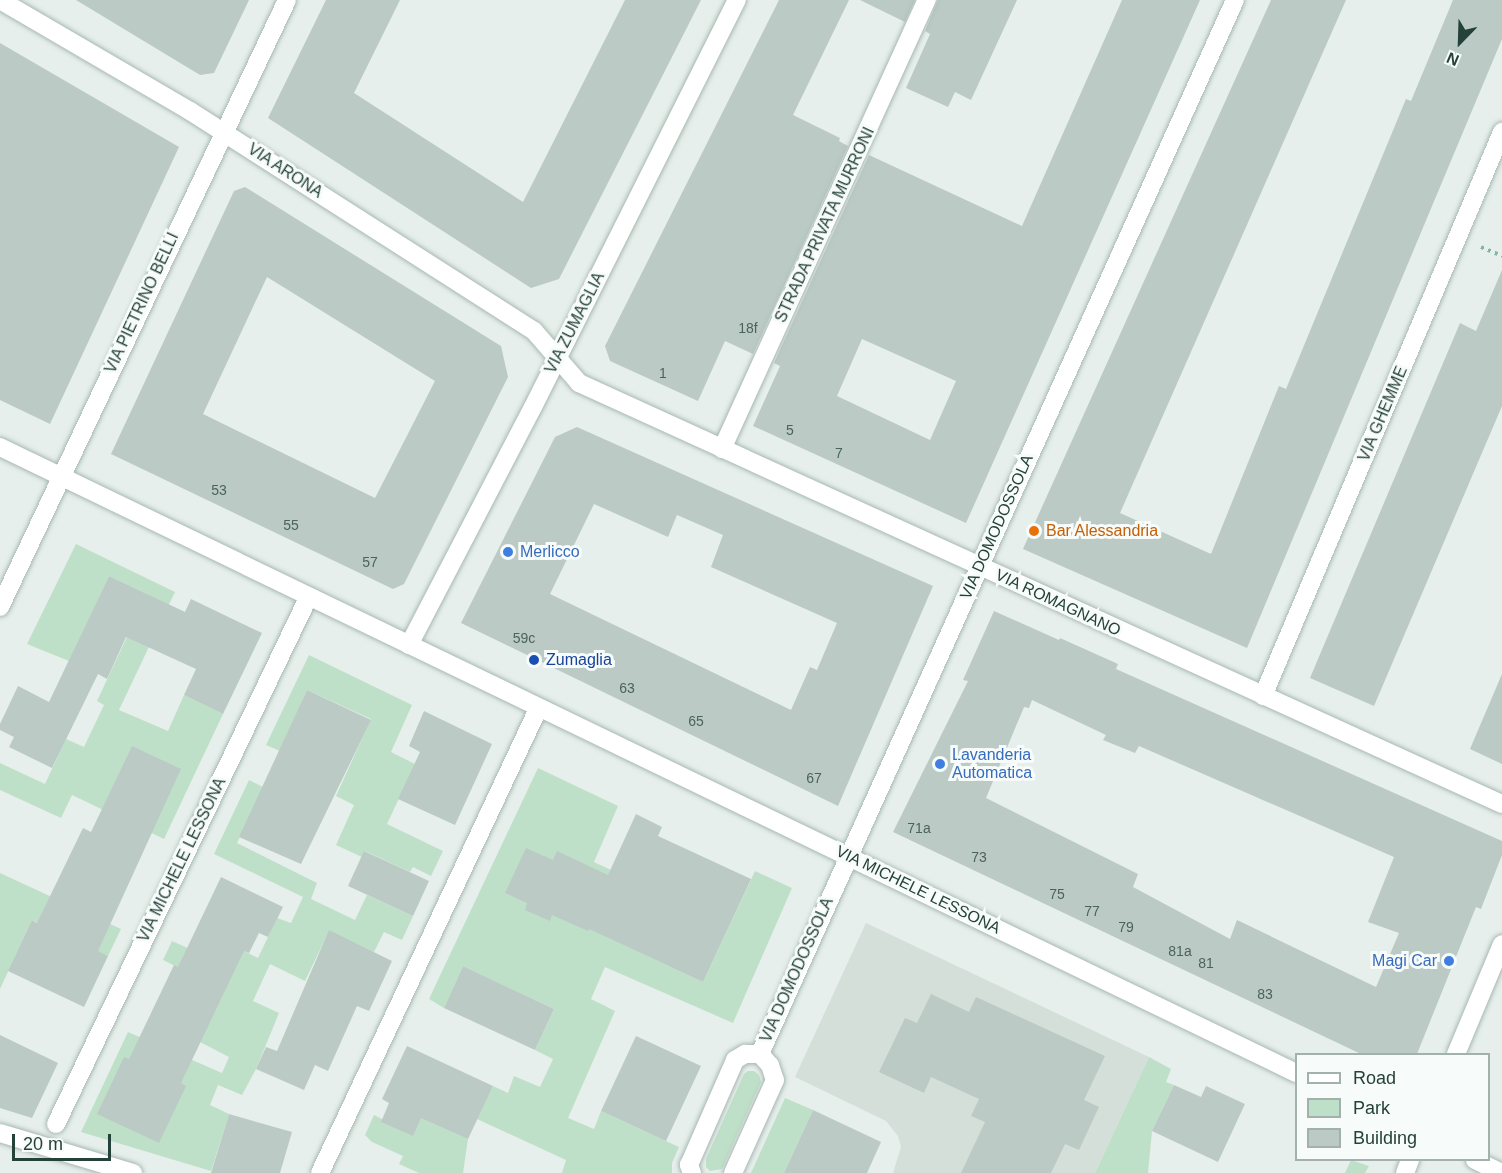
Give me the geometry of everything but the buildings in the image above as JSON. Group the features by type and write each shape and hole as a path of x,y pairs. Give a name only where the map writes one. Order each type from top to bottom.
{"street":[{"name":"VIA ARONA","path":"0,0 223,132 534,331 557,358"},
{"name":"VIA PIETRINO BELLI","path":"0,606 286,0"},
{"name":"VIA ZUMAGLIA","path":"409,645 557,358 737,0"},
{"name":"STRADA PRIVATA MURRONI","path":"722,449 927,0"},
{"name":"VIA DOMODOSSOLA","path":"760,1054 847,856 1235,0"},
{"name":"VIA GHEMME","path":"1263,696 1502,132"},
{"name":"VIA ROMAGNANO","path":"557,358 579,383 1502,804"},
{"name":"VIA MICHELE LESSONA","path":"0,447 538,709 1295,1073"},
{"name":"VIA MICHELE LESSONA","path":"56,1124 309,596"},
{"path":"320,1173 538,709"},
{"path":"1456,1053 1502,944"},
{"name":"VIA DOMODOSSOLA","path":"692,1173 689,1165 735,1060 745,1054 760,1054 770,1065 775,1080 733,1173"},
{"path":"0,1133 133,1173"},
{"path":"1477,1161 1502,1173"}],"path":[{"path":"1491,251 1502,256"}],"shaded area":[{"path":"866,923 1149,1057 1095,1173 893,1173 901,1147 898,1136 886,1121 795,1077"}],"green space":[{"path":"76,544 175,592 119,710 168,731 184,695 223,714 164,839 72,795 61,818 0,790 0,763 45,784 66,739 84,747 104,705 97,701 147,594 109,576 69,661 27,644"},
{"path":"309,655 412,705 391,752 415,764 387,824 443,851 431,876 413,867 410,872 365,851 362,857 336,845 354,805 336,796 371,719 307,690 280,751 266,745"},
{"path":"538,768 618,806 594,862 636,882 611,939 703,982 755,871 792,888 733,1023 605,967 591,999 615,1011 568,1118 594,1129 601,1111 679,1147 672,1163 672,1173 562,1173 566,1160 477,1119 493,1086 508,1093 514,1076 540,1087 553,1059 535,1050 554,1009 463,966 444,1008 429,999"},
{"path":"249,780 263,787 237,843 317,883 311,899 355,920 367,895 413,916 402,940 384,932 374,952 329,931 305,981 270,964 253,1001 279,1013 256,1069 242,1095 218,1085 210,1105 229,1114 211,1171 81,1132 128,1032 222,1073 229,1057 200,1042 225,990 163,960 172,941 199,953 208,933 258,958 277,918 291,923 303,897 214,854"},
{"path":"0,873 121,929 108,956 32,920 0,989"},
{"path":"1149,1057 1171,1069 1166,1082 1174,1085 1152,1131 1148,1173 1095,1173"},
{"path":"754,1071 759,1075 761,1082 722,1169 710,1171 706,1167 706,1159 744,1074"},
{"path":"785,1098 813,1110 784,1173 751,1173"},
{"path":"405,1110 468,1139 463,1173 419,1173 399,1164 403,1156 372,1142 365,1135 374,1115 398,1127"},
{"path":"1351,1161 1369,1166 1365,1173 1345,1173"}],"place":[{"name":"Bar Alessandria","path":"1034,531"},
{"name":"Merlicco","path":"508,552"},
{"name":"Zumaglia","path":"534,660"},
{"name":"Lavanderia Automatica","path":"940,764"},
{"name":"Magi Car","path":"1449,961"}]}
